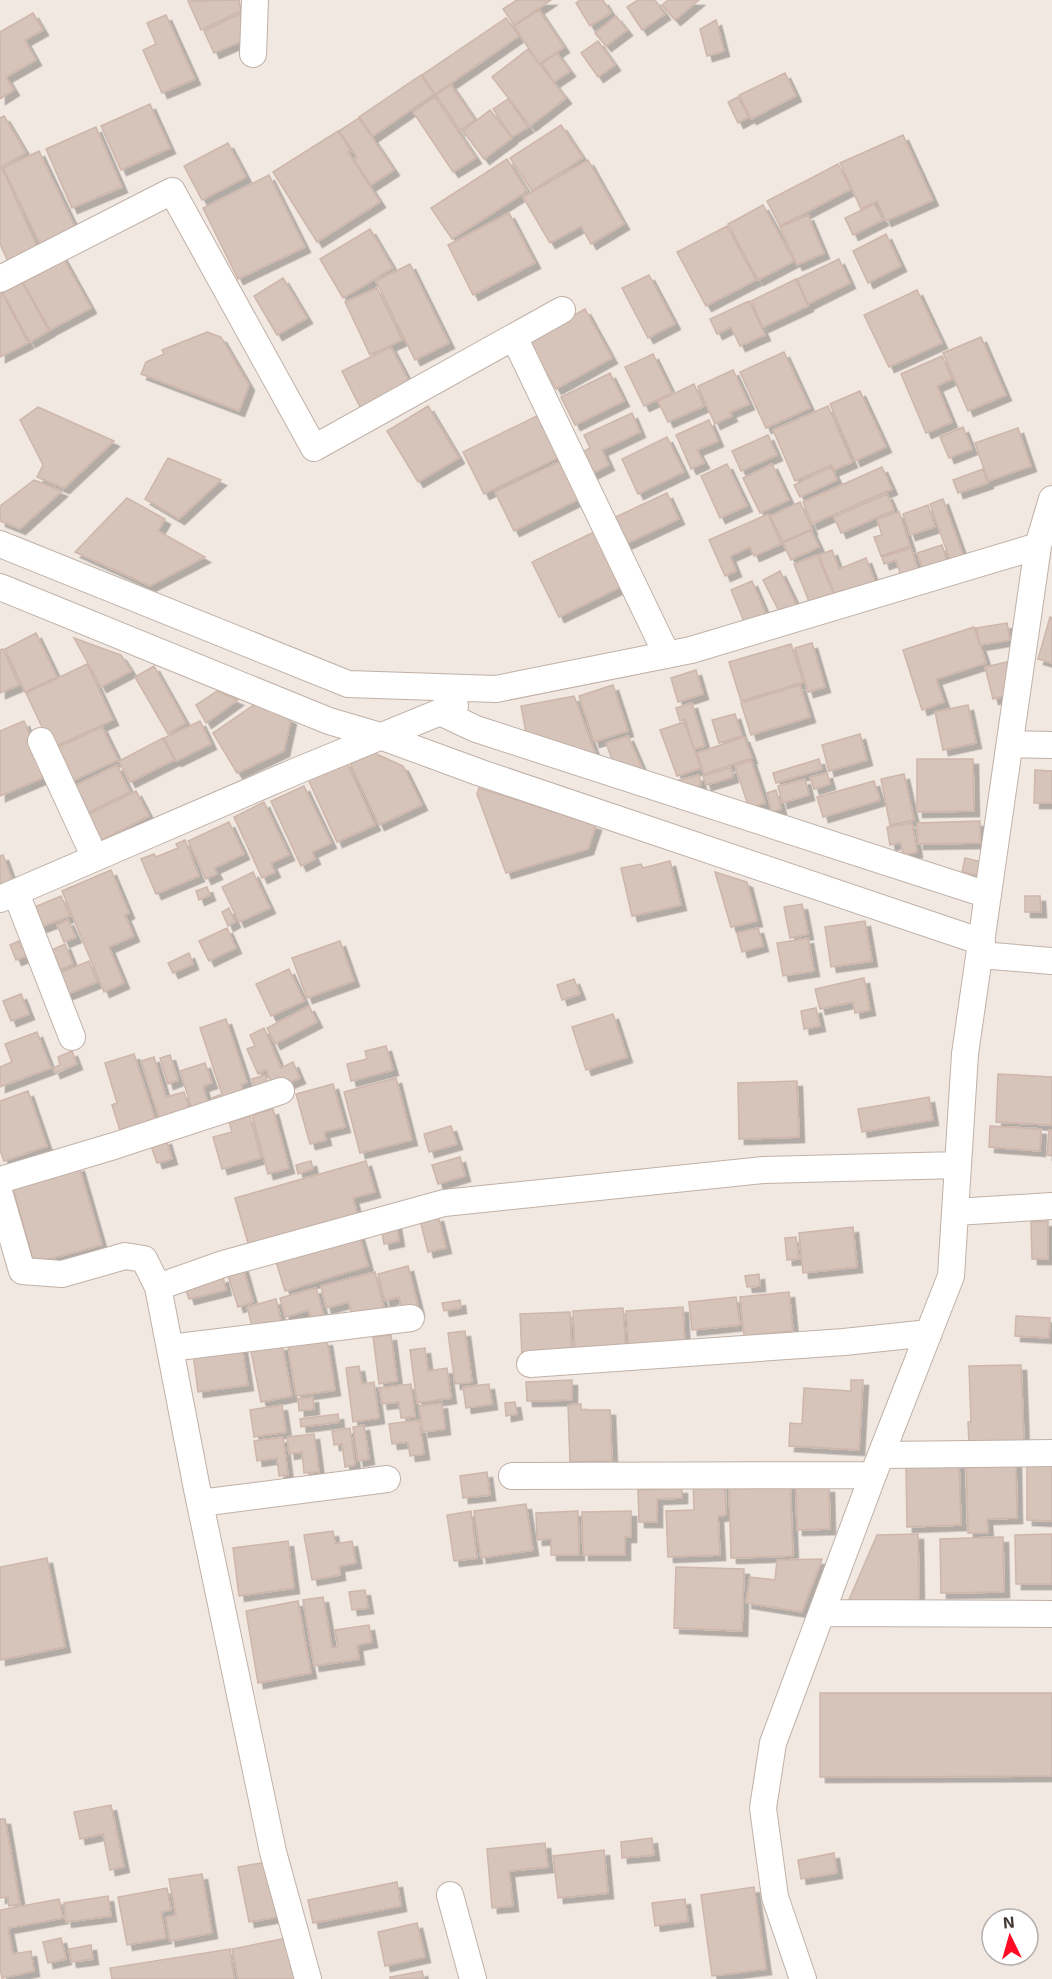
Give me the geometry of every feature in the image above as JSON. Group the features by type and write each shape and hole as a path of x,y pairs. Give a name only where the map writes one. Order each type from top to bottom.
{"street":[{"path":"253,54 255,0"},
{"path":"0,279 172,191 314,448 562,310"},
{"path":"514,337 667,655"},
{"path":"803,1979 775,1897 764,1808 773,1743 951,1276 965,1053 1038,546 1052,499"},
{"path":"0,544 348,684 496,689"},
{"path":"72,1037 8,896 380,736 496,689 691,650 1038,546"},
{"path":"0,587 329,721 380,736 981,948 1052,962"},
{"path":"440,712 476,729 988,895"},
{"path":"41,741 95,858"},
{"path":"1010,744 1052,745"},
{"path":"0,1180 114,1146 281,1091"},
{"path":"158,1287 223,1264 444,1203 764,1170 958,1165"},
{"path":"0,1196 22,1271 62,1274 125,1256 144,1258 158,1287 200,1503 273,1852 309,1979"},
{"path":"955,1212 1052,1206"},
{"path":"170,1348 411,1318"},
{"path":"530,1364 844,1342 929,1333"},
{"path":"512,1476 878,1465 1052,1453"},
{"path":"200,1503 387,1479"},
{"path":"822,1614 1052,1614"},
{"path":"450,1895 473,1979"}],"building":[{"path":"239,0 241,11 201,30 188,1"},
{"path":"517,0 551,0 514,25 503,9"},
{"path":"580,0 603,0 611,13 590,26 576,3"},
{"path":"638,0 655,0 665,14 642,30 627,7"},
{"path":"668,0 699,0 675,20 662,5"},
{"path":"539,10 564,47 539,64 514,26"},
{"path":"33,13 43,30 25,40 36,60 6,77 14,90 0,99 0,32"},
{"path":"240,14 244,40 214,53 204,31"},
{"path":"166,15 195,79 162,93 143,50 156,44 147,23"},
{"path":"616,16 627,30 606,46 595,33"},
{"path":"506,18 519,36 435,94 422,75"},
{"path":"716,20 724,51 707,56 700,29"},
{"path":"598,41 615,65 598,77 581,53"},
{"path":"528,49 566,98 530,126 492,77"},
{"path":"557,53 570,71 554,82 542,64"},
{"path":"785,73 796,96 751,119 739,95"},
{"path":"421,75 434,94 373,136 359,117"},
{"path":"451,85 475,120 460,130 436,95"},
{"path":"435,97 476,158 453,172 413,112"},
{"path":"738,97 749,117 738,123 728,102"},
{"path":"508,99 528,127 512,137 493,109"},
{"path":"150,104 170,148 121,170 101,126"},
{"path":"490,110 512,138 484,159 463,131"},
{"path":"4,116 26,153 0,168 0,118"},
{"path":"359,118 394,170 371,185 354,160 357,157 339,131"},
{"path":"561,125 583,158 532,191 510,158"},
{"path":"96,127 122,187 72,208 46,149"},
{"path":"338,131 351,151 348,152 380,202 317,242 273,172"},
{"path":"903,135 933,200 886,221 877,201 861,209 840,163"},
{"path":"228,143 246,177 202,200 184,166"},
{"path":"39,151 75,227 40,244 3,168"},
{"path":"507,159 527,191 452,239 431,208"},
{"path":"588,160 624,224 591,244 581,226 550,243 523,197"},
{"path":"838,164 851,189 780,226 767,201"},
{"path":"2,168 39,251 9,264 0,244 0,169"},
{"path":"269,175 305,247 238,279 203,208"},
{"path":"874,204 883,220 853,235 845,218"},
{"path":"763,205 794,261 758,280 728,224"},
{"path":"509,213 535,263 473,295 448,245"},
{"path":"808,215 824,253 797,265 780,227"},
{"path":"727,226 756,280 706,306 677,252"},
{"path":"370,229 393,268 343,298 320,259"},
{"path":"886,234 901,266 868,283 853,251"},
{"path":"61,254 91,308 50,330 20,277"},
{"path":"839,259 850,283 808,304 797,279"},
{"path":"410,264 449,343 415,360 376,281"},
{"path":"649,275 675,324 648,338 622,288"},
{"path":"19,277 49,331 30,342 0,288"},
{"path":"283,278 307,318 277,335 254,296"},
{"path":"796,279 808,306 763,327 751,301"},
{"path":"377,288 402,340 370,355 345,302"},
{"path":"0,289 28,343 0,357"},
{"path":"917,290 942,343 889,367 864,315"},
{"path":"749,301 765,335 740,346 731,327 717,334 710,319"},
{"path":"585,309 612,358 556,389 528,340"},
{"path":"207,332 221,337 249,385 239,411 141,374 146,362 164,354 162,350"},
{"path":"981,337 1006,395 968,411 943,353"},
{"path":"391,347 414,391 364,415 342,371"},
{"path":"784,352 810,408 766,428 740,372"},
{"path":"653,354 672,393 644,406 625,367"},
{"path":"942,356 952,379 937,386 952,422 926,433 901,374"},
{"path":"733,370 749,404 730,412 732,416 715,424 698,386"},
{"path":"610,373 624,401 575,425 561,397"},
{"path":"694,384 704,406 668,422 658,401"},
{"path":"860,391 886,447 855,461 830,404"},
{"path":"428,406 459,458 418,482 387,431"},
{"path":"828,406 852,462 834,470 831,465 795,481 773,430"},
{"path":"38,407 114,441 64,488 37,477 43,465 20,420"},
{"path":"545,412 566,454 484,494 463,452"},
{"path":"632,413 640,432 602,450 609,465 591,474 581,453 590,448 584,435"},
{"path":"709,420 718,441 697,450 704,463 691,469 676,435"},
{"path":"963,427 972,449 949,458 940,437"},
{"path":"1018,428 1031,466 988,481 975,443"},
{"path":"768,435 777,455 741,471 732,451"},
{"path":"667,437 684,472 638,494 622,459"},
{"path":"168,458 221,480 179,519 145,499"},
{"path":"567,458 585,496 514,531 495,492"},
{"path":"727,464 747,506 720,518 701,476"},
{"path":"772,464 789,500 760,513 743,478"},
{"path":"831,467 837,480 800,497 794,485"},
{"path":"882,467 892,489 812,524 803,502"},
{"path":"983,469 988,483 958,493 953,480"},
{"path":"34,480 62,491 20,529 0,521 0,506"},
{"path":"667,493 679,519 621,546 609,520"},
{"path":"887,494 894,510 841,533 834,517"},
{"path":"127,498 165,519 158,531 205,557 150,586 75,552"},
{"path":"943,499 963,555 950,560 930,504"},
{"path":"800,502 812,529 783,542 770,516"},
{"path":"928,505 935,527 910,535 903,514"},
{"path":"899,512 910,546 881,556 874,537 882,535 877,519"},
{"path":"768,514 781,544 754,556 750,547 730,556 736,571 725,576 709,540"},
{"path":"598,530 625,585 559,617 532,562"},
{"path":"811,530 819,547 791,560 783,543"},
{"path":"942,545 947,561 923,570 917,553"},
{"path":"911,548 918,570 901,576 896,560 884,564 882,557"},
{"path":"832,550 839,569 866,558 875,582 836,598 819,555"},
{"path":"817,555 834,594 810,604 794,564"},
{"path":"780,571 797,606 781,615 763,580"},
{"path":"752,581 766,614 745,624 731,590"},
{"path":"1050,617 1052,618 1052,663 1038,659"},
{"path":"1007,623 1010,640 980,645 976,628"},
{"path":"974,627 986,663 936,679 944,702 922,710 903,650"},
{"path":"36,633 57,677 25,692 5,649"},
{"path":"74,638 121,655 131,671 101,687"},
{"path":"812,643 825,687 808,692 795,648"},
{"path":"791,644 803,682 741,701 729,662"},
{"path":"3,649 19,685 0,693 0,650"},
{"path":"1015,660 1008,695 993,699 985,667"},
{"path":"87,664 113,720 52,748 26,693"},
{"path":"154,666 186,723 168,734 135,677"},
{"path":"696,670 703,694 678,702 671,678"},
{"path":"613,685 628,731 594,742 579,696"},
{"path":"800,685 810,717 751,735 741,703"},
{"path":"217,691 238,700 206,723 196,705"},
{"path":"574,696 597,758 527,738 521,706"},
{"path":"692,703 705,746 694,749 685,719 680,721 676,708"},
{"path":"255,704 291,719 284,751 237,773 213,733"},
{"path":"968,705 976,743 943,750 935,712"},
{"path":"735,714 742,736 719,743 712,720"},
{"path":"24,721 47,776 0,796 0,731"},
{"path":"200,721 211,744 176,761 164,738"},
{"path":"684,722 701,768 677,776 660,730"},
{"path":"102,727 118,760 70,782 54,749"},
{"path":"860,734 867,760 829,771 822,745"},
{"path":"628,736 642,768 613,762 606,743"},
{"path":"744,737 752,758 704,774 697,753"},
{"path":"163,738 174,760 130,782 119,761"},
{"path":"370,751 403,766 422,805 379,825 349,761"},
{"path":"819,759 822,769 776,783 773,773"},
{"path":"917,759 973,759 974,811 917,812"},
{"path":"751,760 765,803 749,808 735,766"},
{"path":"346,761 375,825 337,842 308,779"},
{"path":"117,765 130,792 83,815 70,788"},
{"path":"731,768 733,777 706,785 703,776"},
{"path":"1035,770 1052,771 1052,803 1034,803"},
{"path":"827,773 830,784 814,789 810,777"},
{"path":"904,774 914,820 890,825 881,779"},
{"path":"699,775 701,785 681,790 679,780"},
{"path":"805,779 809,795 782,803 778,786"},
{"path":"874,781 880,800 823,817 817,797"},
{"path":"304,786 331,843 312,852 315,859 301,866 271,801"},
{"path":"479,788 596,825 588,849 506,873 477,794"},
{"path":"776,790 781,809 772,812 767,793"},
{"path":"136,791 149,816 98,842 85,816"},
{"path":"264,802 289,855 271,863 275,872 262,878 234,817"},
{"path":"980,821 980,843 918,844 917,823"},
{"path":"229,822 244,854 214,868 217,874 206,879 188,841"},
{"path":"912,823 917,852 903,855 901,842 890,845 887,827"},
{"path":"185,840 199,876 156,894 141,859 154,854 156,857 178,848 176,844"},
{"path":"3,855 13,882 0,886 0,856"},
{"path":"965,858 986,863 983,876 962,872"},
{"path":"670,861 681,905 632,916 621,868 641,864 643,868"},
{"path":"111,870 129,913 125,915 134,936 109,947 124,983 104,992 62,891"},
{"path":"253,872 270,908 239,922 222,887"},
{"path":"715,872 747,882 757,921 731,927"},
{"path":"207,887 210,895 199,900 196,891"},
{"path":"61,896 70,916 38,928 30,909"},
{"path":"1025,896 1040,896 1041,912 1025,912"},
{"path":"802,904 808,934 790,938 784,907"},
{"path":"229,908 235,922 228,926 222,912"},
{"path":"68,920 76,937 64,942 57,925"},
{"path":"865,921 872,961 831,967 825,927"},
{"path":"227,928 236,948 209,961 199,941"},
{"path":"758,928 763,946 742,952 737,933"},
{"path":"808,938 814,971 783,976 777,943"},
{"path":"19,941 21,948 27,945 31,954 16,960 10,945"},
{"path":"340,941 354,981 307,998 292,958"},
{"path":"65,944 73,964 55,972 47,952"},
{"path":"189,953 193,964 173,973 168,963"},
{"path":"89,961 97,982 65,995 56,975"},
{"path":"289,969 304,1001 271,1016 256,984"},
{"path":"864,978 870,1010 855,1013 853,1002 820,1009 815,989"},
{"path":"574,979 580,994 562,1000 557,985"},
{"path":"21,994 29,1014 11,1021 3,1001"},
{"path":"309,1006 317,1022 275,1044 267,1028"},
{"path":"816,1008 820,1026 804,1029 801,1011"},
{"path":"613,1014 627,1057 586,1070 572,1027"},
{"path":"226,1019 247,1082 241,1085 245,1097 215,1107 212,1098 222,1094 200,1028"},
{"path":"264,1028 281,1068 293,1062 300,1078 274,1089 266,1070 258,1074 247,1049 255,1046 250,1035"},
{"path":"37,1032 51,1068 0,1087 0,1067 12,1062 5,1044"},
{"path":"386,1046 393,1070 351,1081 347,1064 367,1059 365,1051"},
{"path":"72,1051 77,1064 55,1073 53,1068 60,1065 58,1057"},
{"path":"134,1054 157,1125 122,1137 112,1105 117,1103 105,1063"},
{"path":"170,1055 178,1080 168,1084 160,1058"},
{"path":"154,1057 166,1097 184,1092 191,1115 161,1124 141,1061"},
{"path":"205,1063 212,1083 203,1086 209,1107 193,1112 180,1071"},
{"path":"998,1074 1052,1077 1052,1125 996,1122"},
{"path":"265,1075 269,1091 256,1095 252,1079"},
{"path":"396,1078 412,1140 360,1153 344,1092"},
{"path":"797,1081 799,1137 739,1139 738,1083"},
{"path":"333,1084 345,1127 324,1132 326,1140 310,1144 296,1094"},
{"path":"28,1091 47,1146 4,1161 0,1150 0,1101"},
{"path":"929,1097 933,1120 862,1132 858,1109"},
{"path":"273,1109 289,1168 268,1174 252,1115"},
{"path":"250,1116 261,1158 222,1169 213,1137 232,1132 229,1122"},
{"path":"451,1126 457,1144 429,1152 424,1134"},
{"path":"990,1126 1041,1129 1040,1151 989,1147"},
{"path":"1049,1130 1052,1130 1052,1156 1047,1155"},
{"path":"166,1139 172,1159 157,1163 150,1143"},
{"path":"460,1157 465,1176 438,1184 432,1165"},
{"path":"311,1161 313,1169 298,1174 296,1165"},
{"path":"366,1161 375,1192 353,1198 359,1220 250,1250 235,1198"},
{"path":"79,1166 102,1245 34,1263 12,1185"},
{"path":"438,1216 446,1248 428,1252 420,1220"},
{"path":"1048,1221 1048,1259 1032,1259 1031,1222"},
{"path":"396,1223 399,1241 384,1244 381,1226"},
{"path":"853,1227 857,1267 803,1273 799,1233"},
{"path":"358,1231 368,1266 285,1291 274,1255"},
{"path":"796,1237 799,1259 787,1260 785,1238"},
{"path":"242,1264 253,1302 238,1307 226,1269"},
{"path":"408,1266 419,1310 403,1314 399,1297 385,1301 378,1274"},
{"path":"375,1272 385,1312 353,1320 349,1302 326,1308 321,1286"},
{"path":"759,1274 760,1286 747,1287 745,1276"},
{"path":"223,1277 226,1290 189,1299 185,1287"},
{"path":"316,1288 324,1316 311,1320 309,1310 285,1317 280,1298"},
{"path":"789,1292 793,1331 744,1336 740,1297"},
{"path":"736,1297 740,1325 692,1330 689,1302"},
{"path":"276,1299 282,1324 269,1328 268,1322 252,1326 247,1307"},
{"path":"460,1300 461,1308 444,1311 442,1303"},
{"path":"683,1307 685,1348 629,1351 626,1311"},
{"path":"623,1308 626,1352 575,1355 573,1311"},
{"path":"570,1312 572,1355 522,1357 520,1314"},
{"path":"1016,1316 1050,1318 1049,1338 1015,1336"},
{"path":"465,1331 472,1382 455,1384 448,1333"},
{"path":"391,1335 397,1381 379,1384 373,1337"},
{"path":"327,1340 335,1390 296,1396 288,1346"},
{"path":"282,1345 292,1396 261,1402 251,1351"},
{"path":"242,1347 248,1385 198,1392 193,1354"},
{"path":"425,1348 428,1371 447,1368 451,1398 417,1403 410,1350"},
{"path":"1021,1365 1024,1442 969,1444 968,1422 971,1422 969,1366"},
{"path":"359,1366 362,1384 374,1382 379,1418 353,1422 346,1368"},
{"path":"572,1380 572,1400 527,1401 526,1382"},
{"path":"851,1380 863,1380 859,1450 789,1446 790,1423 802,1424 804,1388 851,1391"},
{"path":"411,1384 415,1417 401,1418 399,1402 382,1404 379,1388"},
{"path":"489,1384 492,1404 466,1408 463,1387"},
{"path":"313,1397 314,1409 299,1411 298,1399"},
{"path":"515,1402 517,1414 506,1416 505,1403"},
{"path":"442,1403 445,1429 423,1432 419,1406"},
{"path":"581,1404 581,1410 610,1410 612,1461 570,1462 568,1405"},
{"path":"282,1405 286,1432 254,1437 250,1410"},
{"path":"338,1414 339,1422 301,1427 300,1419"},
{"path":"419,1420 424,1454 410,1456 408,1442 392,1444 389,1424"},
{"path":"364,1425 369,1459 358,1461 353,1427"},
{"path":"350,1428 355,1465 345,1467 342,1444 334,1445 332,1431"},
{"path":"314,1434 319,1472 304,1473 302,1452 289,1454 287,1437"},
{"path":"283,1437 288,1475 279,1476 277,1458 257,1461 254,1441"},
{"path":"1027,1460 1052,1461 1052,1521 1027,1520"},
{"path":"1016,1462 1017,1518 987,1519 988,1533 968,1533 966,1463"},
{"path":"959,1463 961,1525 907,1527 906,1465"},
{"path":"487,1472 490,1495 463,1498 460,1476"},
{"path":"790,1478 793,1556 731,1558 729,1480"},
{"path":"725,1479 726,1515 718,1516 720,1555 668,1557 666,1511 694,1510 693,1480"},
{"path":"829,1487 830,1529 797,1530 796,1488"},
{"path":"682,1488 682,1498 657,1499 657,1522 639,1522 638,1490"},
{"path":"526,1504 533,1550 481,1558 474,1511"},
{"path":"471,1511 477,1558 454,1561 447,1515"},
{"path":"578,1511 579,1555 551,1555 551,1539 537,1540 536,1513"},
{"path":"631,1511 631,1537 625,1537 625,1555 583,1555 582,1512"},
{"path":"333,1531 335,1544 352,1541 356,1563 339,1566 340,1575 312,1580 304,1535"},
{"path":"918,1534 919,1601 848,1602 877,1535"},
{"path":"1052,1534 1052,1584 1016,1584 1015,1535"},
{"path":"1003,1537 1004,1592 941,1593 940,1539"},
{"path":"288,1541 294,1588 239,1596 233,1548"},
{"path":"47,1558 65,1647 0,1660 0,1567"},
{"path":"822,1559 802,1612 746,1603 750,1577 775,1580 777,1560"},
{"path":"676,1567 744,1569 742,1631 674,1628"},
{"path":"365,1590 368,1608 352,1610 349,1592"},
{"path":"323,1597 332,1648 338,1647 335,1630 369,1625 372,1642 357,1645 359,1659 314,1666 303,1600"},
{"path":"298,1601 311,1673 258,1683 246,1611"},
{"path":"820,1693 1052,1693 1052,1776 820,1777"},
{"path":"111,1805 124,1867 110,1870 103,1834 80,1839 74,1812"},
{"path":"0,1819 5,1819 20,1904 9,1906 8,1897 0,1898"},
{"path":"652,1838 654,1855 622,1858 621,1842"},
{"path":"545,1843 548,1867 509,1871 513,1906 492,1908 487,1849"},
{"path":"604,1850 608,1893 558,1898 553,1856"},
{"path":"834,1853 837,1873 801,1879 798,1860"},
{"path":"266,1862 277,1917 249,1922 238,1867"},
{"path":"202,1874 212,1933 170,1941 166,1917 176,1915 169,1879"},
{"path":"397,1882 401,1906 313,1923 308,1900"},
{"path":"754,1887 766,1969 712,1976 701,1895"},
{"path":"167,1888 171,1910 161,1912 166,1938 127,1945 118,1897"},
{"path":"108,1896 111,1916 66,1922 64,1903"},
{"path":"59,1899 63,1918 8,1928 13,1954 31,1951 34,1971 2,1978 0,1910"},
{"path":"685,1899 688,1921 655,1926 652,1903"},
{"path":"417,1923 425,1957 385,1966 378,1932"},
{"path":"61,1938 66,1959 48,1963 43,1942"},
{"path":"287,1938 295,1979 238,1979 232,1949"},
{"path":"91,1945 93,1959 71,1962 69,1949"},
{"path":"230,1949 234,1979 112,1979 110,1968"},
{"path":"422,1971 424,1979 390,1979 390,1977"}]}
